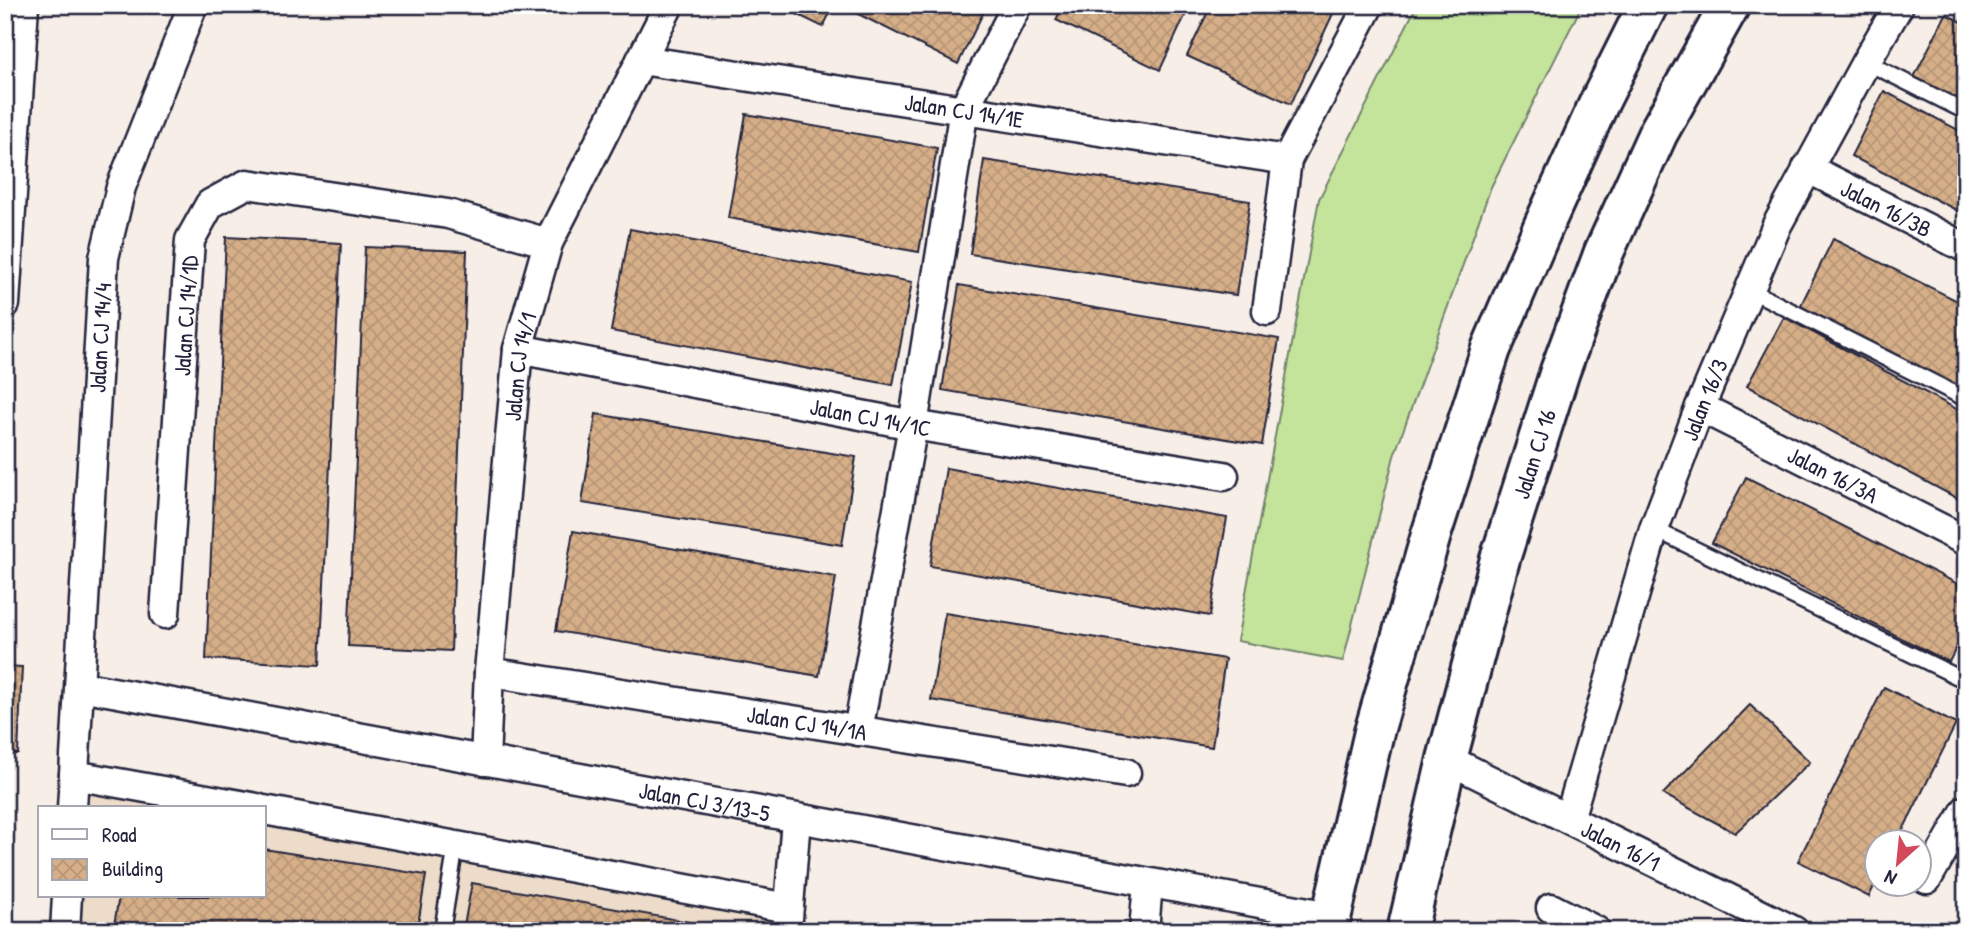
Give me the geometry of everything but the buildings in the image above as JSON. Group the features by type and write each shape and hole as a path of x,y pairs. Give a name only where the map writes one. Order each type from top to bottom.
{"street":[{"path":"5,304 24,5"},
{"name":"Jalan CJ 14/4","path":"72,806 104,258 121,187 193,5"},
{"name":"Jalan CJ 14/1","path":"485,761 489,672 518,349 548,243 669,5"},
{"path":"858,731 913,425 964,109 1017,5"},
{"path":"1267,311 1287,160 1369,5"},
{"path":"1329,924 1374,732 1491,349 1542,227 1648,5"},
{"name":"Jalan CJ 16","path":"1407,931 1447,759 1500,559 1560,371 1604,252 1658,133 1730,5"},
{"name":"Jalan 16/3","path":"1569,819 1654,529 1700,407 1777,226 1899,5"},
{"name":"Jalan CJ 14/1E","path":"641,60 1287,160"},
{"name":"Jalan 16/3B","path":"1807,168 1966,248"},
{"name":"Jalan CJ 14/1D","path":"165,614 190,240 211,204 247,184 448,214 548,243"},
{"name":"Jalan CJ 14/1C","path":"518,349 913,425 1224,476"},
{"name":"Jalan 16/3A","path":"1700,407 1966,541"},
{"name":"Jalan CJ 14/1A","path":"489,672 1126,773"},
{"name":"Jalan CJ 3/13-5","path":"80,686 1148,883 1329,924"},
{"name":"Jalan 16/1","path":"1447,759 1794,931"},
{"path":"75,775 246,806"},
{"path":"266,810 456,845 788,919 796,819"},
{"path":"1932,870 1966,810"},
{"path":"1144,931 1148,883"},
{"path":"65,931 67,898"},
{"path":"1551,908 1596,931"}],"lane":[{"path":"1866,62 1966,112"},
{"path":"1750,289 1966,399"},
{"path":"1654,529 1966,681"},
{"path":"442,931 456,845"}],"shaded area":[{"path":"89,790 175,806 88,806"},
{"path":"266,823 773,918 773,931 80,931 82,898 266,898"}],"green space":[{"path":"1417,5 1582,5 1491,187 1394,456 1343,661 1237,641 1319,199"}]}
